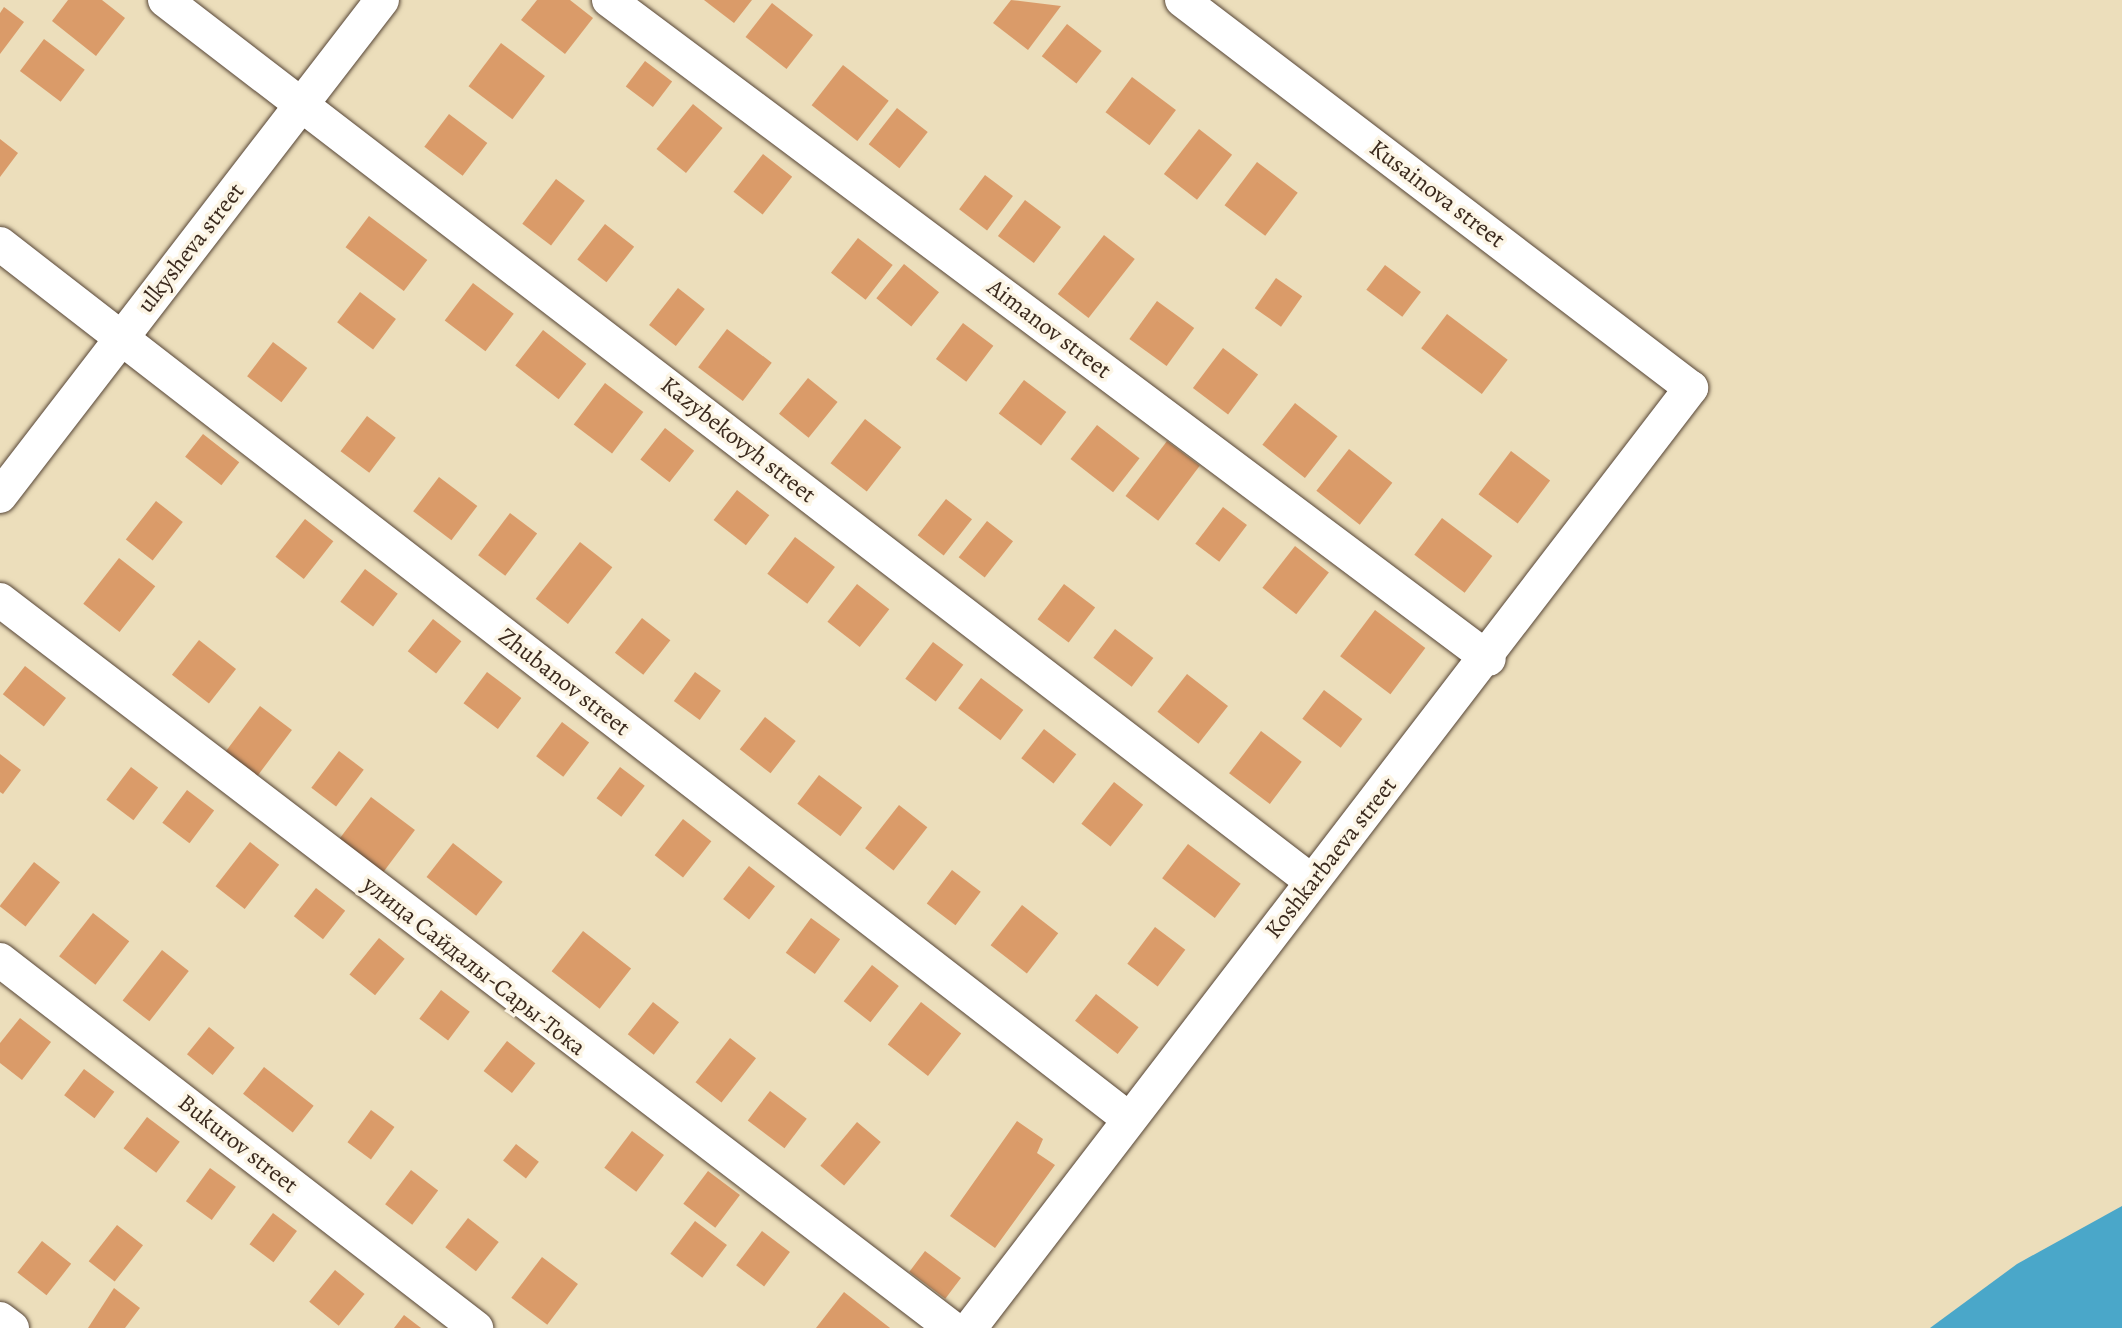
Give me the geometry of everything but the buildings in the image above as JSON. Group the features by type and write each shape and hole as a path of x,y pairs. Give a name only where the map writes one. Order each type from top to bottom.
{"street":[{"name":"Kazybekovyh street","path":"165,0 1311,881"},
{"name":"ulkysheva street","path":"0,496 382,0"},
{"name":"Aimanov street","path":"609,0 1489,659"},
{"name":"Kusainova street","path":"1182,0 1691,388"},
{"name":"Zhubanov street","path":"0,244 1129,1119"},
{"name":"Koshkarbaeva street","path":"970,1328 1311,881 1489,659 1691,388"},
{"name":"улица Сайдалы-Сары-Тока","path":"0,600 952,1328"},
{"name":"Bukurov street","path":"0,960 476,1328"},
{"path":"0,1319 12,1328"}],"water":[{"path":"2122,1206 2122,1328 1930,1328 2017,1264"}]}
